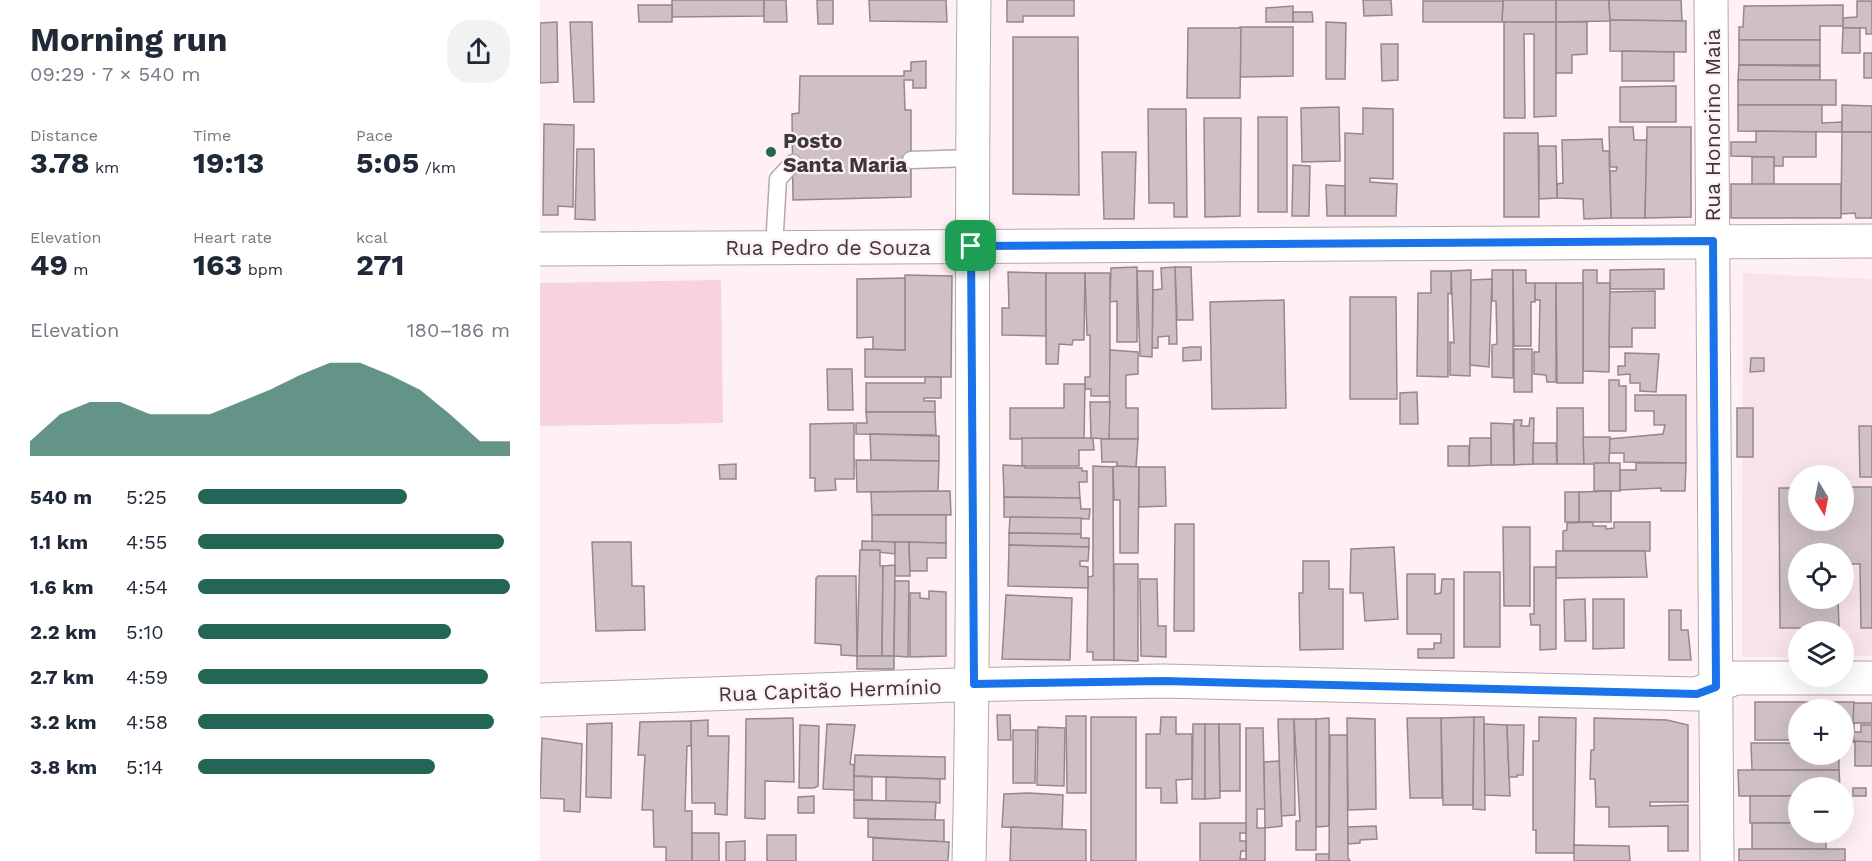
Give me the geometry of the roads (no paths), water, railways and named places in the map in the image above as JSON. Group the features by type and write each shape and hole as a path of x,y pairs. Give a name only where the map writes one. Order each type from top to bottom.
{"street":[{"path":"969,861 974,684 971,246 974,0"},
{"name":"Rua Honorino Maia","path":"1712,0 1717,861"},
{"name":"Rua Pedro de Souza","path":"540,249 1872,241"},
{"name":"Rua Capitão Hermínio","path":"540,700 974,684 1164,681 1697,694 1736,678 1872,678"}],"lane":[{"path":"911,160 972,158"},
{"path":"774,248 778,179 793,163"}],"place":[{"name":"Posto Santa Maria","path":"771,152"}]}
